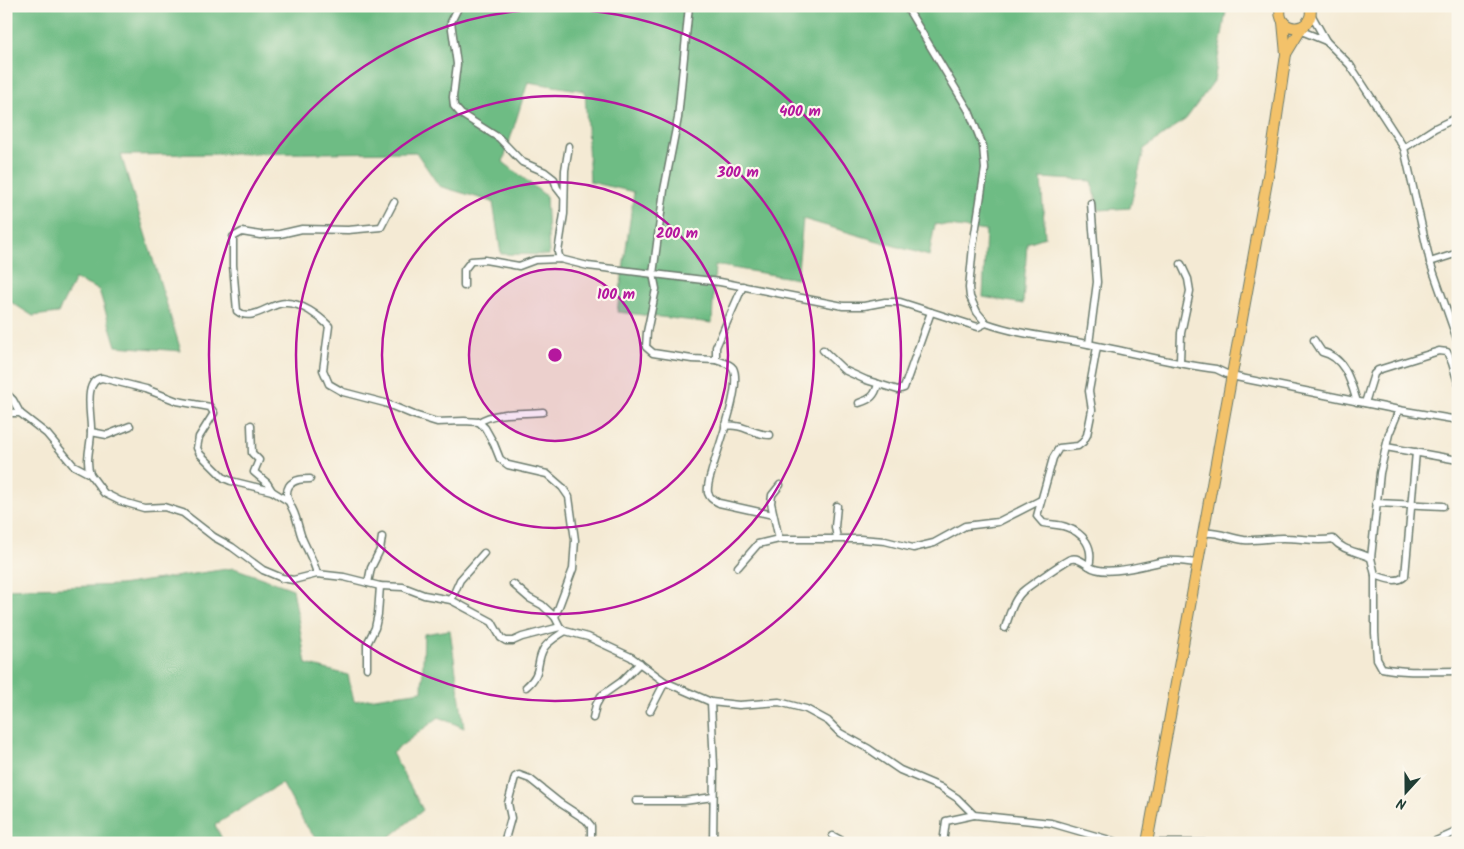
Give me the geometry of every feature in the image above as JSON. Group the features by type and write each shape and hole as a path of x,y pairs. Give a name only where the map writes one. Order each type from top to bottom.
{"highway":[{"path":"1147,843 1268,175 1286,54 1283,22 1280,14 1281,6"},
{"path":"1286,54 1299,28 1308,21 1310,10"},
{"path":"1283,22 1299,28"}],"street":[{"path":"458,6 451,22 457,64 453,97 454,106 460,114 499,138 522,162 545,172 554,179 557,188 564,197"},
{"path":"689,6 678,118 664,190 653,274 656,289 647,332 646,347 653,353 692,359 716,360 733,368 736,385 713,463 708,484 708,494 712,500 719,503 773,515"},
{"path":"906,6 969,111 983,146 986,169 973,246 969,288 970,297 977,312 986,323 1000,328 1056,340 1089,344 1216,369 1231,376 1365,404 1458,420"},
{"path":"1310,10 1326,41 1350,65 1404,148 1430,262 1458,342"},
{"path":"1299,28 1326,41"},
{"path":"1404,148 1436,128 1458,118"},
{"path":"560,258 558,252 564,214 565,170 569,146"},
{"path":"394,202 381,227 348,230 302,229 280,234 260,235 242,232 236,234 233,237 233,265 238,312 241,314 251,314 280,303 297,304 329,326 323,370 329,384 343,392 385,403 437,422 464,420 479,422 485,428 500,459 514,467 547,474 562,487 569,497 576,540 573,569 555,617"},
{"path":"1089,344 1097,282 1092,204"},
{"path":"1430,262 1458,253"},
{"path":"464,286 464,270 471,261 486,260 519,266 535,260 560,258 588,266 743,286 843,306 900,302 978,327 986,323"},
{"path":"1180,264 1188,279 1190,291 1182,333 1180,362"},
{"path":"716,360 716,347 743,286"},
{"path":"823,350 844,370 898,390 904,388 931,312"},
{"path":"1314,340 1322,352 1331,354 1339,360 1349,378 1357,402"},
{"path":"1089,566 1091,558 1088,543 1084,537 1066,527 1048,524 1040,520 1037,512 1044,495 1053,458 1059,448 1078,446 1087,435 1092,410 1089,391 1097,346"},
{"path":"1365,404 1374,374 1378,370 1438,351 1447,352 1458,383"},
{"path":"288,501 272,491 224,478 200,454 197,448 199,437 214,413 210,407 177,401 146,389 102,378 98,378 92,384 89,407 92,432 87,464 90,474 104,493 120,501 144,508 164,507 183,513 214,537 232,547 263,570 282,578 293,580 317,574 344,577 380,586 403,587 424,595 451,600 492,622 501,638 506,641 563,629 588,637 631,657 665,682 711,702 739,705 779,702 806,709 828,721 840,733 869,749 900,770 957,798 974,815"},
{"path":"859,403 869,400 875,395 878,384"},
{"path":"6,393 13,400 20,413 47,434 73,465 90,474"},
{"path":"1399,410 1386,447 1376,503 1372,558 1375,574 1377,659 1382,668 1408,672 1458,671"},
{"path":"479,422 487,417 496,415 542,412"},
{"path":"6,413 20,413"},
{"path":"251,425 252,454 259,460 254,472 267,483 272,491"},
{"path":"725,426 739,425 764,435 770,435"},
{"path":"92,432 106,435 130,426"},
{"path":"1386,447 1458,460"},
{"path":"1375,574 1396,580 1402,579 1405,576 1416,452"},
{"path":"310,479 296,480 289,486 288,501 312,556 317,574"},
{"path":"779,539 773,515 772,495 780,485"},
{"path":"738,567 758,544 779,539 837,538 885,541 913,548 934,543 965,526 998,522 1041,500"},
{"path":"1376,503 1443,506"},
{"path":"837,506 835,527 837,538"},
{"path":"1203,533 1213,531 1229,538 1247,540 1280,538 1318,541 1333,540 1347,550 1362,553 1372,558"},
{"path":"368,583 371,568 380,550 382,537"},
{"path":"451,600 460,580 484,552"},
{"path":"1005,628 1014,605 1022,592 1071,559 1079,560 1094,570 1128,570 1167,561 1197,563"},
{"path":"514,584 529,598 542,605 555,617 563,629"},
{"path":"367,668 367,644 375,628 380,586"},
{"path":"526,687 534,681 544,648 563,629"},
{"path":"593,718 596,705 601,696 621,682 640,663"},
{"path":"650,711 665,682"},
{"path":"711,702 714,766 713,843"},
{"path":"504,843 511,818 508,803 515,776 519,775 530,779 560,803 586,820 591,826 591,843"},
{"path":"636,801 684,801 713,797"},
{"path":"943,843 946,821 974,815 1051,823 1120,843"},
{"path":"1431,843 1458,831"},
{"path":"833,836 846,843"},
{"path":"1147,843 1204,843"}],"green space":[{"path":"6,6 1227,6 1214,81 1186,119 1144,149 1130,208 1099,210 1092,181 1041,178 1045,237 1027,243 1023,304 983,297 986,231 935,224 929,256 803,219 797,279 715,265 712,323 617,312 634,192 590,182 585,91 528,82 503,162 546,196 549,255 501,254 493,202 439,186 416,152 121,155 181,351 116,346 99,290 75,279 58,313 33,316 6,299"},
{"path":"234,568 293,589 306,664 348,675 354,701 422,691 424,634 450,630 464,728 439,717 392,753 423,810 385,841 386,843 319,843 305,824 282,783 215,825 224,843 6,843 6,589 120,585"}]}
